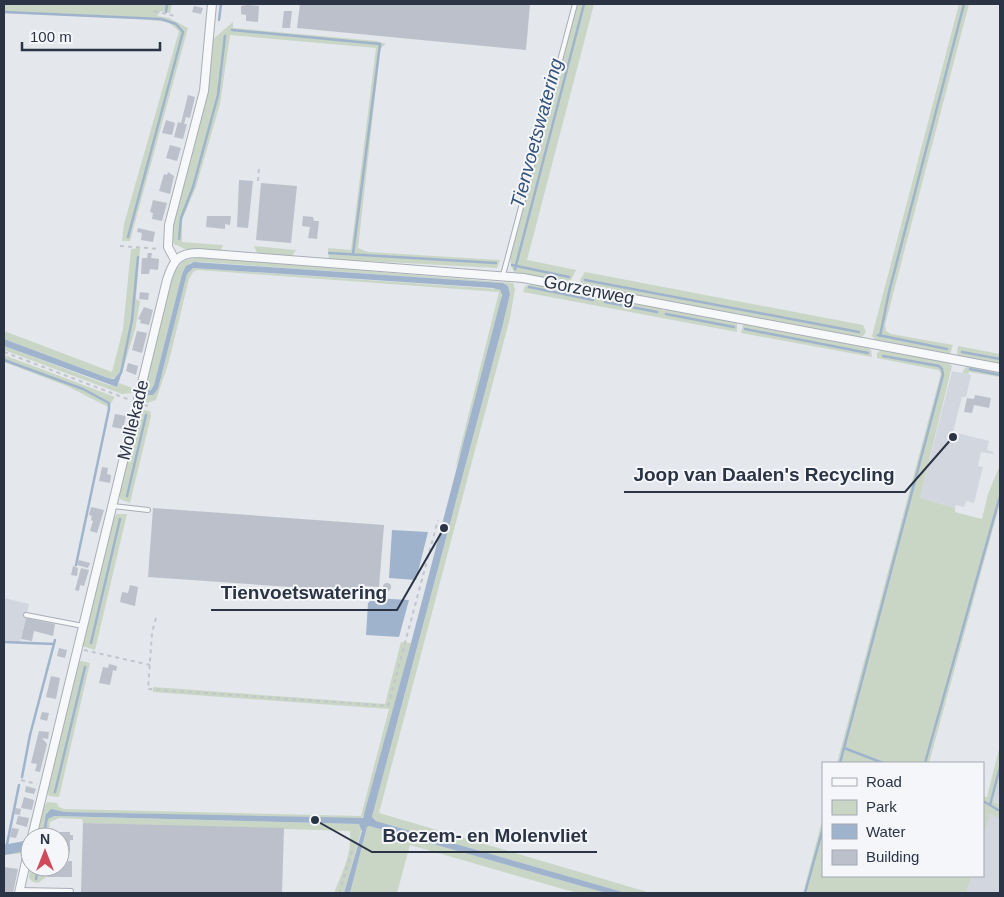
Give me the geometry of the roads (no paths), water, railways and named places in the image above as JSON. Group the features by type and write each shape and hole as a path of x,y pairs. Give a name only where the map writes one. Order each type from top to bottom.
{"street":[{"path":"175,260 169,249 170,218 205,84 212,4"},
{"name":"Gorzenweg","path":"175,260 181,255 198,253 503,275 1000,368"},
{"name":"Mollekade","path":"34,827 167,280 175,260"},
{"path":"19,892 22,877"}],"lane":[{"path":"503,275 575,4"},
{"path":"113,506 148,510"},
{"path":"26,615 82,626"},
{"path":"19,892 71,891"}],"water":[{"path":"194,262 503,283 508,286 510,294 503,324 372,817 376,821 626,893 606,893 369,826 367,827 350,893 344,893 362,831 359,824 54,816 48,819 47,827 44,827 46,814 51,809 65,812 363,818 502,295 500,290 493,288 193,268 187,274 158,389 153,395 147,395 147,391 151,390 154,385 182,274 186,266"},
{"path":"4,339 108,378 114,379 122,372 117,387 4,346"},
{"path":"392,530 428,532 416,580 389,578"},
{"path":"374,598 409,600 399,637 366,635 368,603"}],"waterway":[{"path":"166,12 167,4"},
{"path":"219,20 221,4"},
{"name":"Tienvoetswatering","path":"515,269 584,4"},
{"path":"880,336 889,292 964,4"},
{"path":"4,12 161,19 176,24 183,32 128,237"},
{"path":"232,30 380,44 353,254"},
{"path":"179,239 181,218 193,187 218,95 225,36"},
{"path":"329,253 496,263"},
{"path":"121,373 132,320 138,257"},
{"path":"512,265 569,277"},
{"path":"585,280 859,332"},
{"path":"529,287 593,300"},
{"path":"605,302 657,312"},
{"path":"666,314 734,327"},
{"path":"745,329 868,353"},
{"path":"878,335 947,349"},
{"path":"962,352 1000,359"},
{"path":"840,762 943,375 942,369 939,366 883,356"},
{"path":"4,360 83,389 109,403 76,565"},
{"path":"970,369 1000,375"},
{"path":"127,496 146,415"},
{"path":"925,762 1000,496"},
{"path":"91,643 120,519"},
{"path":"22,777 30,735 55,640"},
{"path":"4,642 54,644"},
{"path":"55,792 85,667"},
{"path":"844,748 880,762"},
{"path":"990,805 1000,767"},
{"path":"6,849 19,785"},
{"path":"984,802 1000,811"},
{"path":"805,893 822,832"},
{"path":"4,850 20,847"}],"place":[{"name":"Joop van Daalen's Recycling","path":"953,437"},
{"name":"Tienvoetswatering","path":"444,528"},
{"name":"Boezem- en Molenvliet","path":"315,820"}]}
